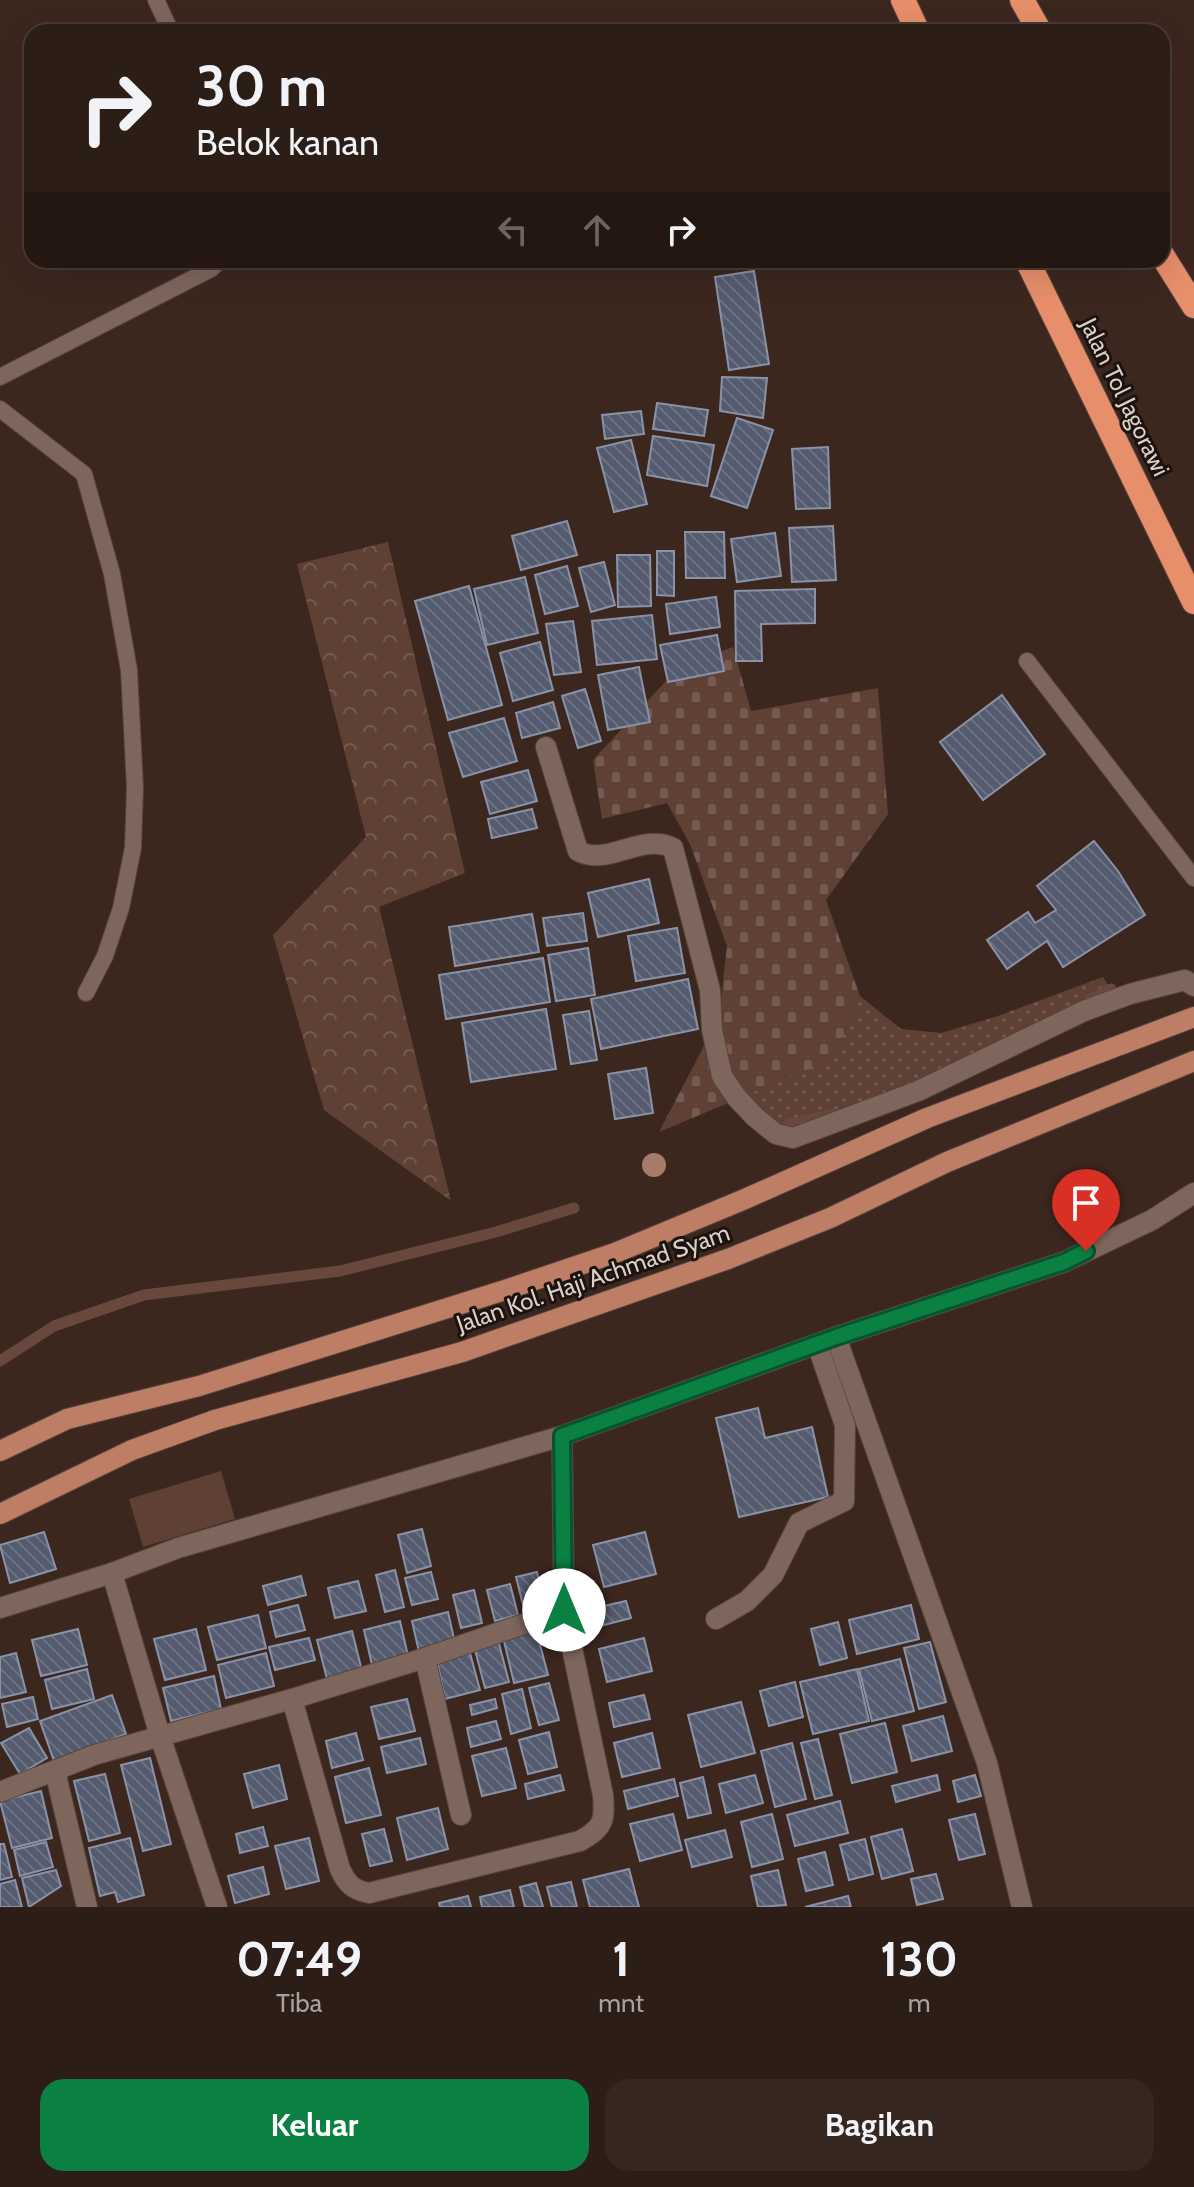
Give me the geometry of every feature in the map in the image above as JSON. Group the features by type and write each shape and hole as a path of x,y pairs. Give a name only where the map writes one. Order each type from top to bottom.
{"highway":[{"path":"903,0 914,24"},
{"path":"1022,0 1036,24"},
{"name":"Jalan Tol Jagorawi","path":"1031,268 1194,602"},
{"path":"1170,268 1194,306"}],"main road":[{"name":"Jalan Kol. Haji Achmad Syam","path":"0,1451 67,1419 199,1386 615,1253 927,1118 1194,1017"},
{"name":"Jalan Kol. Haji Achmad Syam","path":"0,1514 132,1450 215,1420 462,1352 728,1259 830,1218 947,1162 1185,1064"}],"street":[{"path":"546,747 578,851 598,855 650,842 662,842 673,848 710,990 712,1030 722,1076 737,1098 776,1134 793,1138 918,1091 1022,1039 1117,999 1185,980 1194,986"},
{"path":"0,1608 112,1573 178,1548 562,1436 827,1341 1064,1262 1152,1220 1194,1193"},
{"path":"716,1619 747,1601 773,1575 799,1523 844,1501 845,1425 827,1341"},
{"path":"827,1341 987,1763 1022,1907"},
{"path":"292,1699 340,1869 347,1883 357,1891 369,1893 580,1841 596,1831 605,1817 603,1795 564,1610 562,1436"},
{"path":"112,1573 160,1736 217,1907"},
{"path":"0,1792 94,1755 425,1658 564,1610"},
{"path":"425,1658 461,1815"},
{"path":"55,1771 80,1905"}],"lane":[{"path":"156,0 167,24"},
{"path":"0,377 212,268"},
{"path":"0,409 84,474 112,574 129,670 135,787 133,848 121,908 105,956 86,993"},
{"path":"1027,661 1194,878"}],"green space":[{"path":"388,542 465,873 379,907 451,1201 324,1110 273,935 366,837 297,564"},
{"path":"733,647 751,711 878,688 888,814 826,900 860,996 833,1059 659,1132 719,1017 727,946 690,844 667,803 602,819 593,760 678,668"},
{"path":"1103,977 1117,999 793,1138 731,1090 833,1059 860,996 901,1029 941,1033 995,1017"},
{"path":"221,1471 235,1519 143,1547 129,1499"}],"building":[{"path":"754,271 769,364 729,370 715,277"},
{"path":"722,377 767,378 763,418 720,411"},
{"path":"657,403 708,410 704,436 653,429"},
{"path":"641,411 644,434 605,439 602,415"},
{"path":"737,418 773,430 747,508 711,496"},
{"path":"653,436 714,445 707,486 647,475"},
{"path":"631,440 647,504 614,512 597,448"},
{"path":"828,447 830,508 796,509 792,449"},
{"path":"567,521 577,555 521,570 512,536"},
{"path":"833,526 836,580 792,582 789,528"},
{"path":"685,532 724,532 725,578 686,578"},
{"path":"775,533 781,576 737,582 731,539"},
{"path":"657,551 674,551 674,596 657,595"},
{"path":"617,555 650,555 651,606 618,607"},
{"path":"604,562 615,605 591,612 579,568"},
{"path":"567,566 578,606 545,614 535,575"},
{"path":"525,577 538,633 487,645 474,589"},
{"path":"469,586 502,705 448,720 415,601"},
{"path":"815,589 815,623 761,624 762,661 736,661 735,591"},
{"path":"716,597 720,627 670,634 666,604"},
{"path":"652,615 657,659 597,665 592,621"},
{"path":"573,621 581,672 554,675 546,624"},
{"path":"717,635 724,671 668,682 660,645"},
{"path":"540,642 553,690 513,701 500,653"},
{"path":"639,667 650,722 608,730 598,675"},
{"path":"585,689 601,741 578,748 562,696"},
{"path":"1002,695 1045,754 983,800 940,742"},
{"path":"553,702 560,728 522,738 516,713"},
{"path":"504,718 517,761 463,777 449,733"},
{"path":"528,770 537,801 490,814 481,782"},
{"path":"532,809 537,828 492,838 488,819"},
{"path":"1094,841 1118,871 1145,915 1063,967 1047,941 1007,969 987,940 1028,912 1035,923 1056,910 1037,886"},
{"path":"649,879 659,923 598,937 588,893"},
{"path":"583,913 587,941 547,946 543,918"},
{"path":"532,914 539,952 455,966 449,927"},
{"path":"677,928 685,973 636,981 628,936"},
{"path":"588,948 595,995 556,1001 548,955"},
{"path":"543,958 550,1002 446,1019 439,975"},
{"path":"688,979 698,1029 601,1049 591,999"},
{"path":"546,1009 556,1069 471,1082 462,1023"},
{"path":"589,1011 597,1060 571,1064 563,1015"},
{"path":"646,1068 653,1113 615,1119 608,1074"},
{"path":"758,1408 765,1438 812,1427 828,1497 739,1517 716,1418"},
{"path":"422,1529 431,1566 407,1573 398,1535"},
{"path":"44,1532 56,1569 10,1583 0,1545"},
{"path":"645,1532 656,1574 604,1587 593,1545"},
{"path":"395,1570 404,1607 385,1612 376,1575"},
{"path":"431,1572 438,1599 412,1605 405,1578"},
{"path":"537,1572 544,1603 524,1609 516,1577"},
{"path":"301,1576 306,1595 268,1605 263,1586"},
{"path":"358,1581 366,1611 335,1618 328,1588"},
{"path":"510,1584 518,1615 495,1621 487,1590"},
{"path":"474,1590 482,1623 461,1628 453,1595"},
{"path":"626,1601 631,1618 600,1626 595,1608"},
{"path":"298,1605 305,1630 276,1637 270,1612"},
{"path":"911,1605 919,1639 857,1654 849,1620"},
{"path":"448,1612 455,1643 419,1652 412,1621"},
{"path":"258,1615 266,1648 217,1660 208,1627"},
{"path":"400,1621 408,1656 372,1665 364,1630"},
{"path":"838,1622 847,1658 820,1665 811,1629"},
{"path":"78,1629 87,1665 41,1676 32,1640"},
{"path":"196,1629 206,1670 165,1680 154,1639"},
{"path":"536,1629 548,1675 514,1683 503,1637"},
{"path":"352,1631 362,1671 327,1679 317,1640"},
{"path":"309,1638 315,1660 275,1670 269,1647"},
{"path":"644,1638 652,1671 607,1682 599,1649"},
{"path":"498,1640 509,1682 485,1688 474,1646"},
{"path":"930,1642 946,1702 919,1709 904,1648"},
{"path":"16,1653 26,1692 0,1698 0,1657"},
{"path":"266,1653 274,1686 226,1698 218,1665"},
{"path":"470,1653 480,1690 445,1699 437,1661"},
{"path":"900,1659 914,1711 872,1721 859,1669"},
{"path":"87,1669 94,1699 52,1709 45,1680"},
{"path":"857,1669 869,1721 813,1734 800,1682"},
{"path":"214,1676 221,1709 171,1721 163,1688"},
{"path":"795,1682 803,1717 769,1726 760,1691"},
{"path":"549,1683 559,1720 539,1725 529,1688"},
{"path":"522,1689 531,1728 511,1734 502,1694"},
{"path":"112,1695 126,1734 54,1761 40,1721"},
{"path":"644,1695 650,1719 614,1727 609,1703"},
{"path":"33,1697 38,1719 7,1727 2,1704"},
{"path":"407,1699 415,1731 379,1739 371,1707"},
{"path":"495,1699 497,1708 472,1715 470,1705"},
{"path":"741,1702 755,1753 701,1767 688,1715"},
{"path":"943,1716 952,1751 912,1761 903,1726"},
{"path":"496,1721 501,1739 471,1747 467,1728"},
{"path":"885,1723 897,1772 852,1783 840,1734"},
{"path":"29,1728 47,1758 20,1774 1,1743"},
{"path":"549,1732 557,1767 528,1774 519,1740"},
{"path":"356,1733 363,1760 332,1768 326,1741"},
{"path":"652,1733 660,1768 622,1777 614,1743"},
{"path":"420,1738 426,1764 387,1773 381,1747"},
{"path":"818,1739 832,1795 815,1799 801,1743"},
{"path":"792,1743 806,1799 775,1807 761,1751"},
{"path":"506,1748 516,1788 482,1796 472,1756"},
{"path":"150,1758 171,1844 143,1851 121,1765"},
{"path":"279,1765 287,1799 253,1808 244,1774"},
{"path":"369,1768 381,1815 346,1823 335,1777"},
{"path":"105,1774 120,1833 89,1841 74,1781"},
{"path":"560,1775 564,1790 528,1799 525,1784"},
{"path":"755,1775 763,1803 726,1813 719,1784"},
{"path":"937,1775 940,1790 896,1802 892,1786"},
{"path":"975,1775 981,1796 958,1802 953,1781"},
{"path":"703,1777 711,1813 688,1818 680,1783"},
{"path":"674,1779 678,1796 628,1809 624,1791"},
{"path":"41,1791 52,1838 12,1848 0,1801"},
{"path":"840,1801 848,1833 795,1846 787,1815"},
{"path":"438,1808 448,1849 407,1860 397,1818"},
{"path":"673,1814 682,1850 640,1861 630,1824"},
{"path":"772,1814 783,1859 752,1867 741,1822"},
{"path":"975,1814 985,1854 959,1860 949,1820"},
{"path":"263,1827 268,1846 240,1853 236,1834"},
{"path":"384,1829 392,1861 370,1866 362,1834"},
{"path":"902,1829 913,1871 882,1879 871,1837"},
{"path":"725,1830 732,1857 692,1867 685,1840"},
{"path":"130,1838 144,1895 118,1902 115,1892 100,1896 89,1848"},
{"path":"309,1838 319,1881 286,1889 275,1846"},
{"path":"865,1839 873,1874 849,1880 840,1845"},
{"path":"46,1842 53,1867 20,1876 14,1850"},
{"path":"0,1844 4,1844 12,1877 0,1880"},
{"path":"825,1852 833,1885 806,1891 798,1859"},
{"path":"263,1867 269,1894 235,1903 228,1876"},
{"path":"629,1869 639,1907 590,1907 583,1880"},
{"path":"56,1870 61,1886 29,1907 22,1878"},
{"path":"778,1870 786,1905 758,1907 751,1876"},
{"path":"936,1874 943,1899 917,1905 911,1879"},
{"path":"15,1880 22,1907 0,1907 0,1884"},
{"path":"571,1882 577,1907 552,1907 547,1887"},
{"path":"536,1883 543,1907 525,1907 520,1887"},
{"path":"510,1890 514,1907 482,1907 480,1897"},
{"path":"468,1896 471,1907 440,1907 439,1903"},
{"path":"848,1896 851,1907 805,1907"}],"waterway":[{"path":"1090,999 1111,989"},
{"path":"789,1124 834,1114"},
{"path":"0,1361 54,1326 144,1295 340,1271 496,1232 574,1208"}],"route":[{"path":"564,1610 562,1436 836,1337 1064,1262 1086,1251"}]}
